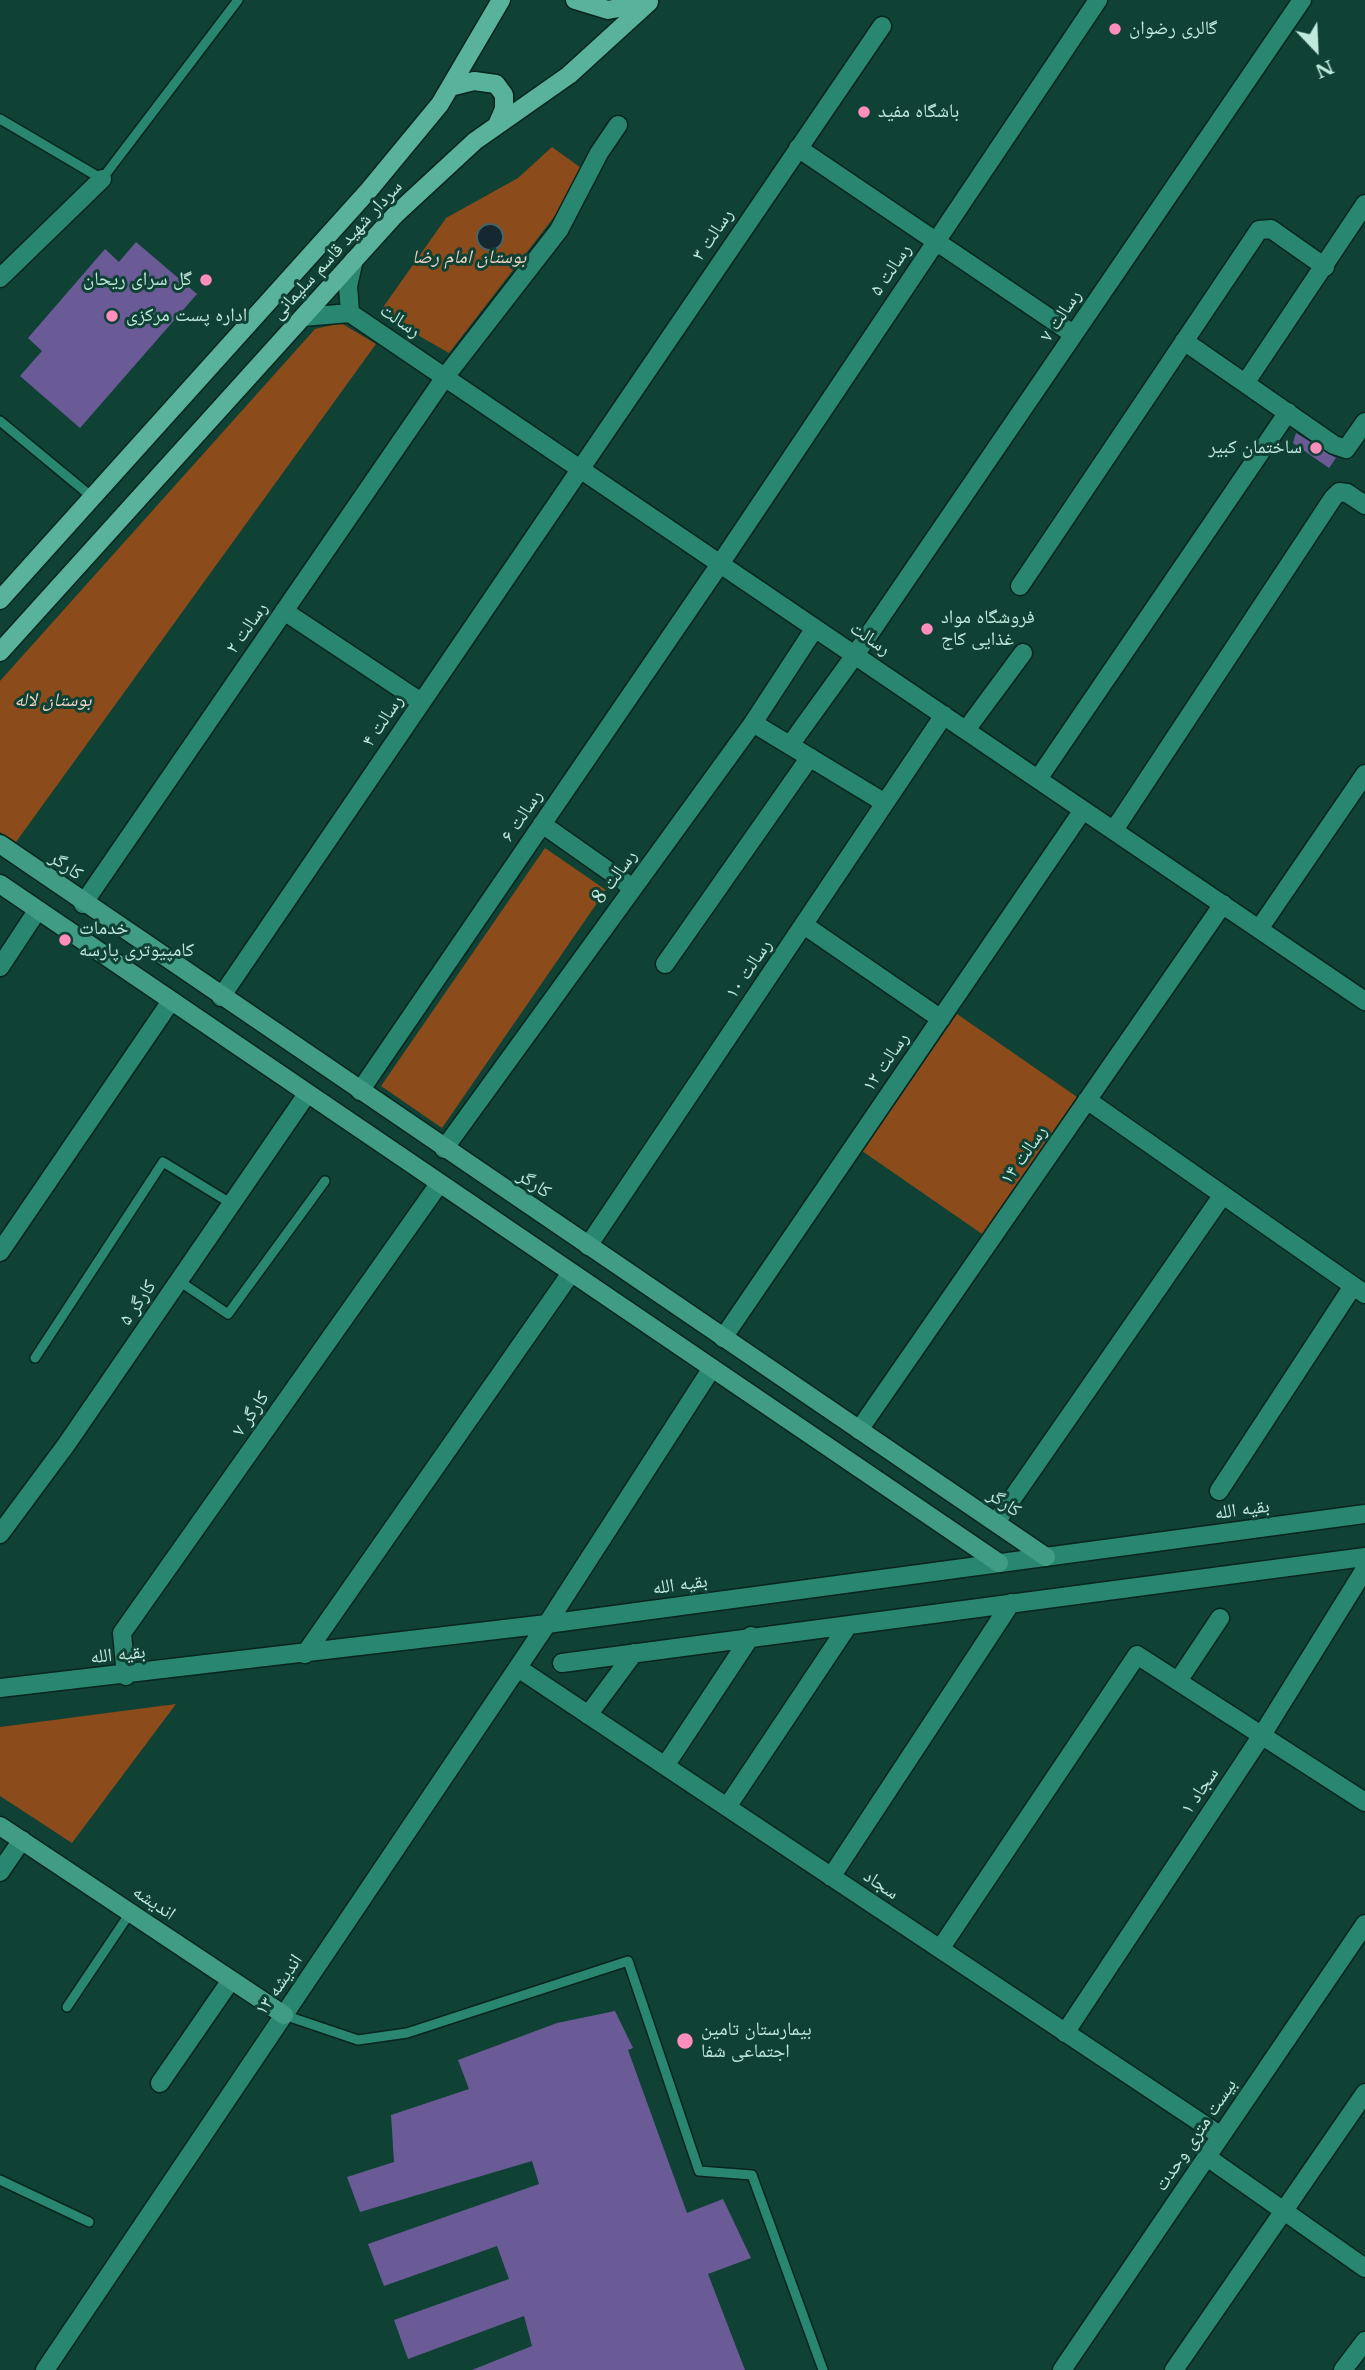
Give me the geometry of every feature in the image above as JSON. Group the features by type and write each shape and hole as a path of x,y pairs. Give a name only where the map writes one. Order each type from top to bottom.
{"main road":[{"path":"0,600 369,190 440,104 501,0"},
{"path":"575,0 608,10 651,1"},
{"name":"سردار شهید قاسم سلیمانی","path":"0,652 395,215 475,141 569,75 651,1"},
{"path":"450,87 474,80 496,85 503,95 504,109 497,125"}],"street":[{"name":"رسالت ۵","path":"720,564 1098,0"},
{"name":"رسالت ۷","path":"790,745 855,655 1302,0"},
{"name":"رسالت ۳","path":"579,468 882,26"},
{"name":"رسالت ۲","path":"83,904 445,377 559,230 599,153 618,125"},
{"path":"798,148 1073,334"},
{"path":"0,278 102,179"},
{"path":"1246,382 1365,204"},
{"path":"1020,586 1259,230 1270,229 1325,267"},
{"name":"رسالت","path":"351,313 348,286 354,260"},
{"name":"رسالت","path":"303,317 351,313 1365,1001"},
{"path":"1184,341 1334,445 1346,449 1365,422"},
{"path":"1038,779 1288,412"},
{"name":"رسالت ۴","path":"221,997 579,468"},
{"path":"1114,831 1339,492 1347,493 1365,505"},
{"name":"رسالت ۶","path":"359,1091 720,564"},
{"path":"284,611 421,702"},
{"name":"رسالت 8","path":"444,1149 753,723 815,628"},
{"path":"966,730 1023,653"},
{"name":"رسالت ۱۰","path":"588,1246 944,715"},
{"path":"753,723 885,803"},
{"path":"665,964 810,757"},
{"path":"1259,929 1365,774"},
{"name":"رسالت ۱۲","path":"723,1338 1083,810"},
{"path":"542,824 633,888"},
{"name":"کارگر","path":"0,844 83,904 1046,1557"},
{"path":"0,884 999,1563"},
{"name":"رسالت ۱۴","path":"859,1430 1223,904"},
{"path":"0,967 37,911"},
{"path":"804,925 941,1019"},
{"path":"0,1252 171,1001"},
{"path":"252,1056 270,1030"},
{"name":"کارگر ۵","path":"0,1534 307,1094"},
{"path":"1087,1100 1359,1290 1219,1491"},
{"name":"کارگر ۷","path":"126,1676 122,1633 439,1184"},
{"path":"996,1522 1222,1196"},
{"path":"304,1654 570,1273"},
{"name":"اندیشه ۱۳","path":"45,2370 547,1623 712,1368"},
{"name":"بقیه الله","path":"0,1689 126,1676 547,1623 1365,1514"},
{"path":"562,1663 1365,1557"},
{"name":"سجاد ۱","path":"1065,2033 1262,1735 1365,1569"},
{"path":"831,1877 1011,1603"},
{"path":"1178,1681 1220,1618"},
{"path":"727,1807 847,1627"},
{"path":"665,1766 751,1636"},
{"path":"588,1715 634,1653"},
{"path":"940,1949 1137,1655 1365,1802"},
{"name":"سجاد","path":"517,1668 1221,2136"},
{"name":"اندیشه","path":"0,1826 284,2015"},
{"path":"0,1872 22,1840"},
{"name":"بیست متری وحدت","path":"1062,2370 1365,1924"},
{"path":"160,2083 231,1980"},
{"path":"1181,2367 1365,2093"},
{"path":"1207,2157 1365,2268"},
{"path":"1343,2370 1365,2341"}],"lane":[{"path":"0,120 102,179 238,0"},
{"path":"0,421 92,497"},
{"path":"35,1358 163,1162 232,1204"},
{"path":"179,1281 228,1314 325,1181"},
{"path":"67,2007 130,1913"},
{"path":"284,2015 358,2040 407,2033 628,1961 699,2171 752,2175 823,2370"},
{"path":"0,2180 89,2221"}],"green space":[{"name":"بوستان امام رضا","path":"552,147 588,173 449,353 379,313 446,218 518,178"},
{"name":"بوستان لاله","path":"341,323 376,344 16,842 0,832 0,681 315,329"},
{"path":"545,848 606,890 442,1128 381,1086"},
{"path":"957,1014 1093,1108 998,1245 862,1151"},
{"path":"176,1704 72,1843 0,1796 0,1727"}],"water":[{"path":"490,224 499,228 503,237 499,246 490,250 481,246 477,237 481,228"}],"building":[{"name":"اداره پست مرکزی","path":"136,242 197,294 80,428 20,376 42,351 28,338 105,249 119,262"},
{"name":"ساختمان کبیر","path":"1296,433 1336,458 1329,468 1293,443"},
{"path":"615,2011 633,2048 628,2050 687,2213 723,2199 751,2258 708,2274 745,2370 472,2370 532,2346 524,2316 408,2359 394,2320 509,2279 497,2246 384,2286 368,2244 539,2184 532,2161 360,2212 347,2177 394,2162 391,2115 469,2089 458,2060 557,2023"}],"place":[{"name":"گالری رضوان","path":"1115,29"},
{"name":"باشگاه مفید","path":"864,112"},
{"name":"گل سرای ریحان","path":"206,280"},
{"name":"اداره پست مرکزی","path":"112,316"},
{"name":"ساختمان کبیر","path":"1316,448"},
{"name":"فروشگاه مواد غذایی کاج","path":"927,629"},
{"name":"خدمات کامپیوتری پارسه","path":"65,940"},
{"name":"بیمارستان تامین اجتماعی شفا","path":"685,2041"}]}
